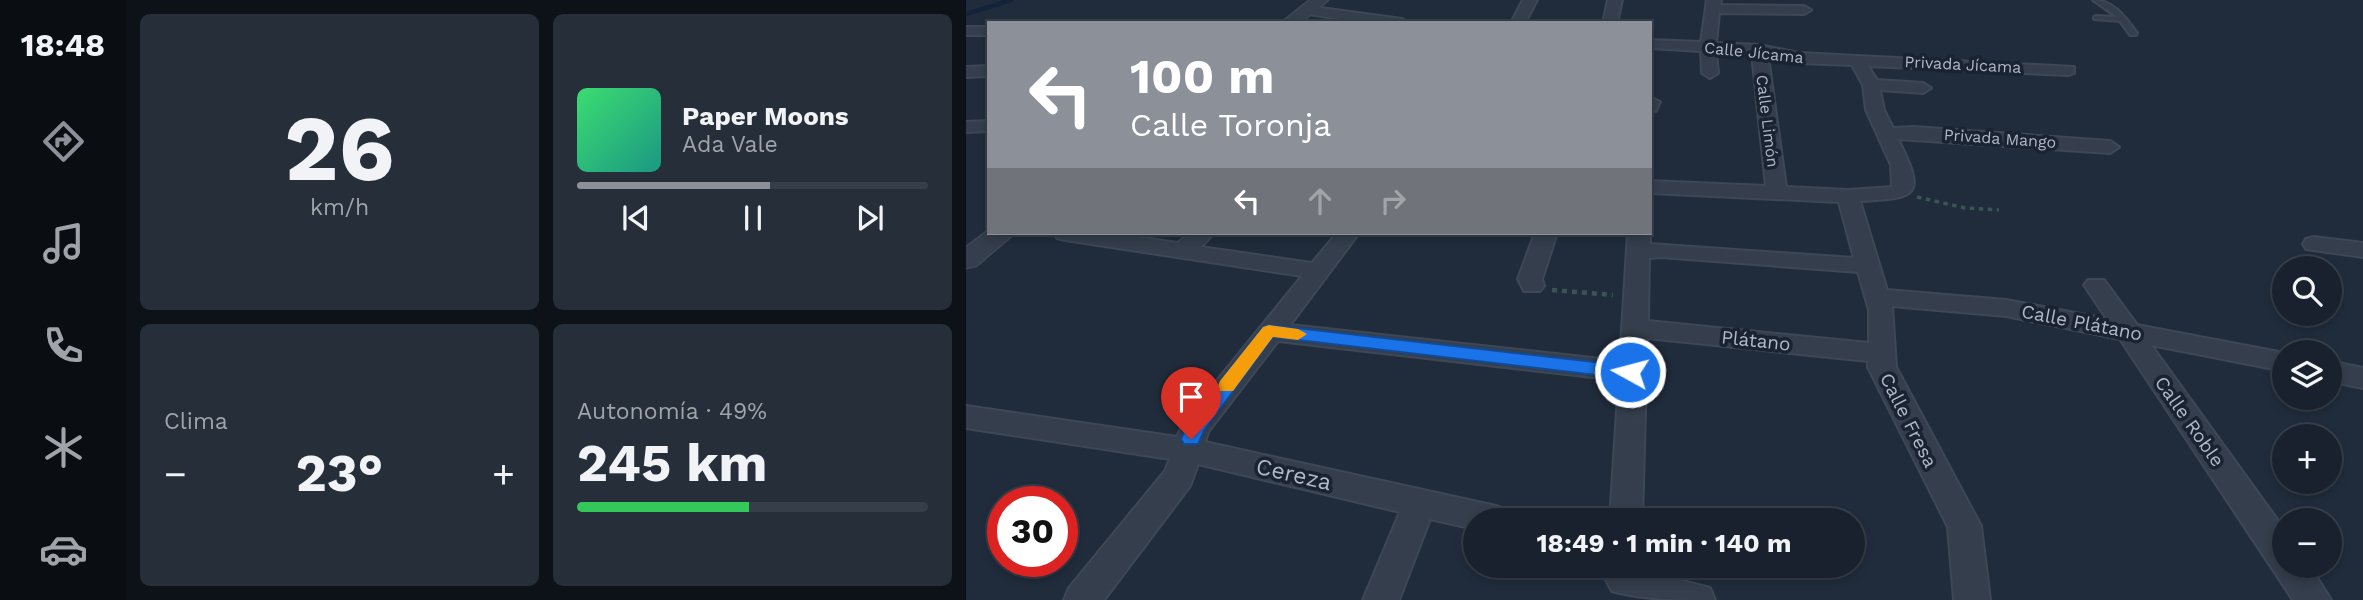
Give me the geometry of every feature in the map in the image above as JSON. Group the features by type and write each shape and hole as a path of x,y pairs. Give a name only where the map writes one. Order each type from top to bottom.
{"street":[{"path":"1519,21 1530,0"},
{"path":"1610,21 1615,0"},
{"path":"1292,21 1313,5 1392,21"},
{"path":"1710,73 1708,46 1714,5 1804,10"},
{"path":"966,40 979,31"},
{"name":"Calle Jícama","path":"1652,44 1759,50 1799,58 1857,59"},
{"name":"Calle Limón","path":"1759,50 1777,192"},
{"path":"1652,187 1848,196 1899,193 1904,184 1901,165 1889,134 1875,110 1871,85 1857,59"},
{"name":"Privada Jícama","path":"1857,59 2068,70"},
{"path":"966,72 987,71"},
{"path":"1871,85 1923,88"},
{"path":"966,127 987,126"},
{"name":"Privada Mango","path":"1889,134 1914,132 2110,147"},
{"name":"Calle Fresa","path":"1848,196 1884,323 1879,353 1887,381 1964,526 1968,544 1966,580 1972,600"},
{"path":"966,260 999,235"},
{"path":"1077,235 1181,253 1317,271"},
{"path":"1181,253 1201,235"},
{"path":"1082,600 1179,477 1195,428 1346,235"},
{"path":"1531,286 1530,279 1545,235"},
{"path":"1626,508 1630,372 1639,242 1661,250 1867,266"},
{"path":"2314,244 2363,250"},
{"name":"Calle Roble","path":"2096,285 2272,540"},
{"name":"Calle Plátano","path":"1878,297 2006,308 2272,360"},
{"name":"Plátano","path":"1633,328 1879,353"},
{"path":"1269,331 1630,372"},
{"path":"2342,374 2363,378"},
{"name":"Cereza","path":"966,417 1188,450 1463,514"},
{"path":"1381,600 1419,505"},
{"path":"2298,578 2313,600"},
{"path":"1624,582 1697,600"}],"lane":[{"path":"2096,0 2124,19 2133,33"},
{"path":"2096,18 2124,19"}],"path":[{"path":"1899,193 1965,208 1999,210"},
{"path":"1531,286 1542,290 1635,296"}],"waterway":[{"path":"966,14 1011,0"}],"slow traffic":[{"path":"1227,386 1269,331 1298,334"}],"route":[{"path":"1191,439 1195,428 1269,331 1630,372"}]}
